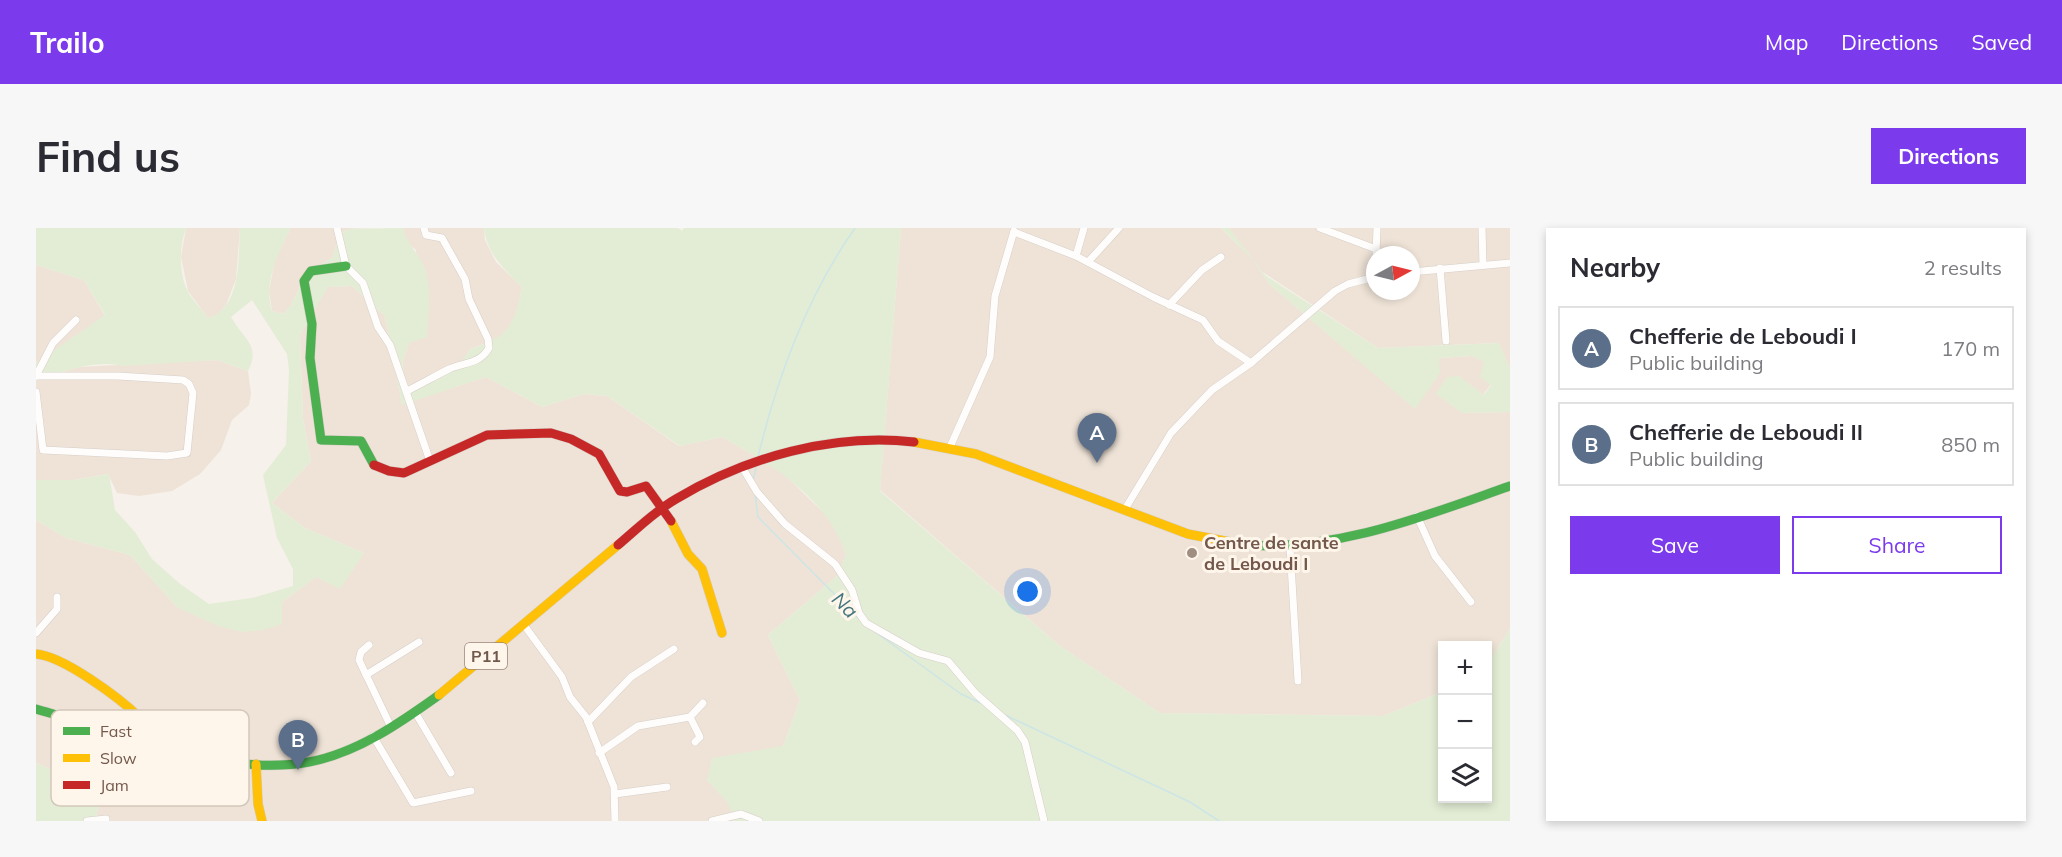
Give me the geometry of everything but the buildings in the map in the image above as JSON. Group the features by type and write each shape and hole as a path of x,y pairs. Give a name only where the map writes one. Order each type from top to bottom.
{"main road":[{"path":"346,266 311,271 304,281 312,324 310,357 321,440 327,442 361,441 366,446 368,458 372,463 396,474 404,473 487,435 561,435 599,454 621,491 627,492 645,486 664,508 688,554 702,569 722,633"},
{"name":"P11","path":"249,763 291,764 312,760 391,727 415,712 524,625 664,508 702,483 742,467 788,454 864,439 917,441 950,447 991,459 1212,541 1239,546 1290,548 1339,541 1510,486"},
{"path":"36,654 49,656 81,673 130,710"},
{"name":"P11","path":"36,709 51,713"},
{"path":"256,764 258,804 262,821"}],"street":[{"path":"337,228 346,266 363,283 378,327 390,345 430,460"},
{"path":"407,391 452,368 465,366 481,358 489,348 488,339 469,299 465,279 442,238 426,235 424,228"},
{"path":"1076,256 1084,228"},
{"path":"1088,262 1119,228"},
{"path":"1320,228 1366,248"},
{"path":"1376,246 1377,228"},
{"path":"1482,228 1483,265"},
{"path":"950,447 990,357 995,296 1014,230 1076,256 1169,305 1203,320 1218,341 1251,363"},
{"path":"1169,305 1202,270 1221,257"},
{"path":"1420,271 1510,263"},
{"path":"1440,268 1446,341"},
{"path":"1125,509 1171,433 1212,390 1251,363 1335,291 1348,284 1366,279"},
{"path":"36,392 43,450 167,456 187,453 193,393 189,384 183,380 36,376 53,344 76,320"},
{"path":"742,467 757,492 785,524 835,564 852,590 859,613 866,623 919,654 948,661 976,694 1017,730 1025,742 1044,821"},
{"path":"1417,516 1436,556 1471,602"},
{"path":"1290,548 1298,681"},
{"path":"36,633 57,609 57,597"},
{"path":"524,625 562,677 570,697 588,722 612,780 615,794 615,821"},
{"path":"366,675 419,642"},
{"path":"369,645 359,656 391,727"},
{"path":"588,722 631,677 674,649"},
{"path":"599,753 638,726 690,717 703,703"},
{"path":"415,712 451,773"},
{"path":"690,717 700,738 695,742"},
{"path":"373,736 413,803 471,791"},
{"path":"615,794 667,787"},
{"path":"712,821 741,814 759,821"},
{"path":"87,821 106,819"}],"shaded area":[{"path":"186,228 240,228 236,279 226,305 218,315 208,318 188,291 181,257"},
{"path":"291,228 373,228 348,229 339,235 333,257 305,276 291,305 283,314 272,311 269,291 275,259"},
{"path":"403,228 484,228 485,240 496,262 522,287 516,319 500,338 470,349 464,360 429,386 407,391 402,363 409,343 416,250 407,243"},
{"path":"901,228 1221,228 1241,248 1229,228 1510,228 1510,369 1498,343 1378,348 1261,271 1269,284 1415,408 1439,358 1472,356 1484,361 1491,384 1483,395 1462,413 1510,412 1510,629 1492,657 1492,641 1438,641 1438,694 1383,716 1160,713 1060,646 880,490"},
{"path":"36,265 84,280 105,316 36,363"},
{"path":"352,286 385,316 402,404 486,377 542,407 584,394 607,396 679,446 722,437 780,470 827,516 839,534 846,555 837,576 768,635 800,700 783,746 707,780 729,803 734,821 95,821 98,806 249,806 249,710 51,710 51,769 36,763 36,520 66,538 130,555 178,608 282,602 317,576 364,553 305,528 272,503 311,461 303,419 300,335 327,287"},
{"path":"217,360 248,371 251,394 249,405 232,420 221,450 200,474 172,491 139,496 117,493 108,474 74,480 36,480 36,380 78,367"}],"green space":[{"path":"36,228 186,228 181,251 182,276 189,294 208,318 227,304 233,293 238,267 240,228 291,228 273,268 269,290 272,311 283,314 291,305 305,276 333,257 339,235 348,229 403,228 425,269 429,294 427,337 409,343 402,363 407,391 425,386 443,376 459,363 470,349 501,334 512,320 522,287 493,253 484,228 678,228 682,231 684,228 901,228 880,491 1060,646 1160,713 1383,716 1438,694 1438,803 1492,803 1492,657 1510,629 1510,821 734,821 728,803 707,780 712,758 783,746 800,700 768,635 837,576 846,555 826,516 796,485 760,459 722,437 680,446 607,396 584,394 542,407 486,377 402,405 385,316 352,286 328,287 300,335 303,419 311,461 272,503 305,528 364,553 340,589 316,577 282,602 282,624 263,630 242,632 218,626 178,608 130,555 66,538 36,520 36,480 74,480 109,474 115,510 135,532 152,559 180,584 209,604 252,598 293,586 293,569 277,538 263,475 286,445 289,370 287,354 252,300 231,317 252,349 252,362 248,371 217,360 123,366 101,364 79,367 36,380 36,363 105,315 84,280 36,265"},
{"path":"1221,228 1229,228 1266,276 1378,348 1499,343 1510,369 1510,412 1462,413 1436,394 1447,377 1459,376 1484,395 1491,385 1480,377 1484,362 1472,356 1439,358 1440,373 1415,409 1269,284 1253,260"},
{"path":"36,763 51,769 51,806 98,806 95,821 36,821"}],"waterway":[{"name":"Na","path":"758,457 775,397 796,338 823,281 855,228"},
{"name":"Na","path":"753,481 756,468"},
{"name":"Na","path":"755,494 758,517 859,619"},
{"name":"Na","path":"874,631 961,694 985,705"},
{"name":"Na","path":"1005,715 1190,802 1219,821"}],"traffic: fast":[{"path":"346,266 311,271 304,281 312,324 310,358 321,440 361,441 374,465"},
{"path":"1246,545 1314,543 1348,537 1413,519 1510,486"},
{"path":"249,764 309,762 344,752 377,736 439,695"},
{"path":"36,709 51,714"}],"traffic: slow":[{"path":"914,442 976,454 1188,534 1246,545"},
{"path":"671,521 688,554 702,569 722,633"},
{"path":"439,695 618,545"},
{"path":"36,654 61,662 91,679 131,710"},
{"path":"256,764 258,804 262,821"}],"traffic: jam":[{"path":"374,465 389,471 404,473 487,435 551,433 571,439 599,454 620,491 627,492 646,486 671,521"},
{"path":"618,545 676,499 731,471 761,460 791,451 852,441 914,442"}],"place":[{"name":"Chefferie de Leboudi I","path":"1097,463"},
{"name":"Centre de sante de Leboudi I","path":"1192,553"},
{"name":"Chefferie de Leboudi II","path":"298,770"}]}
